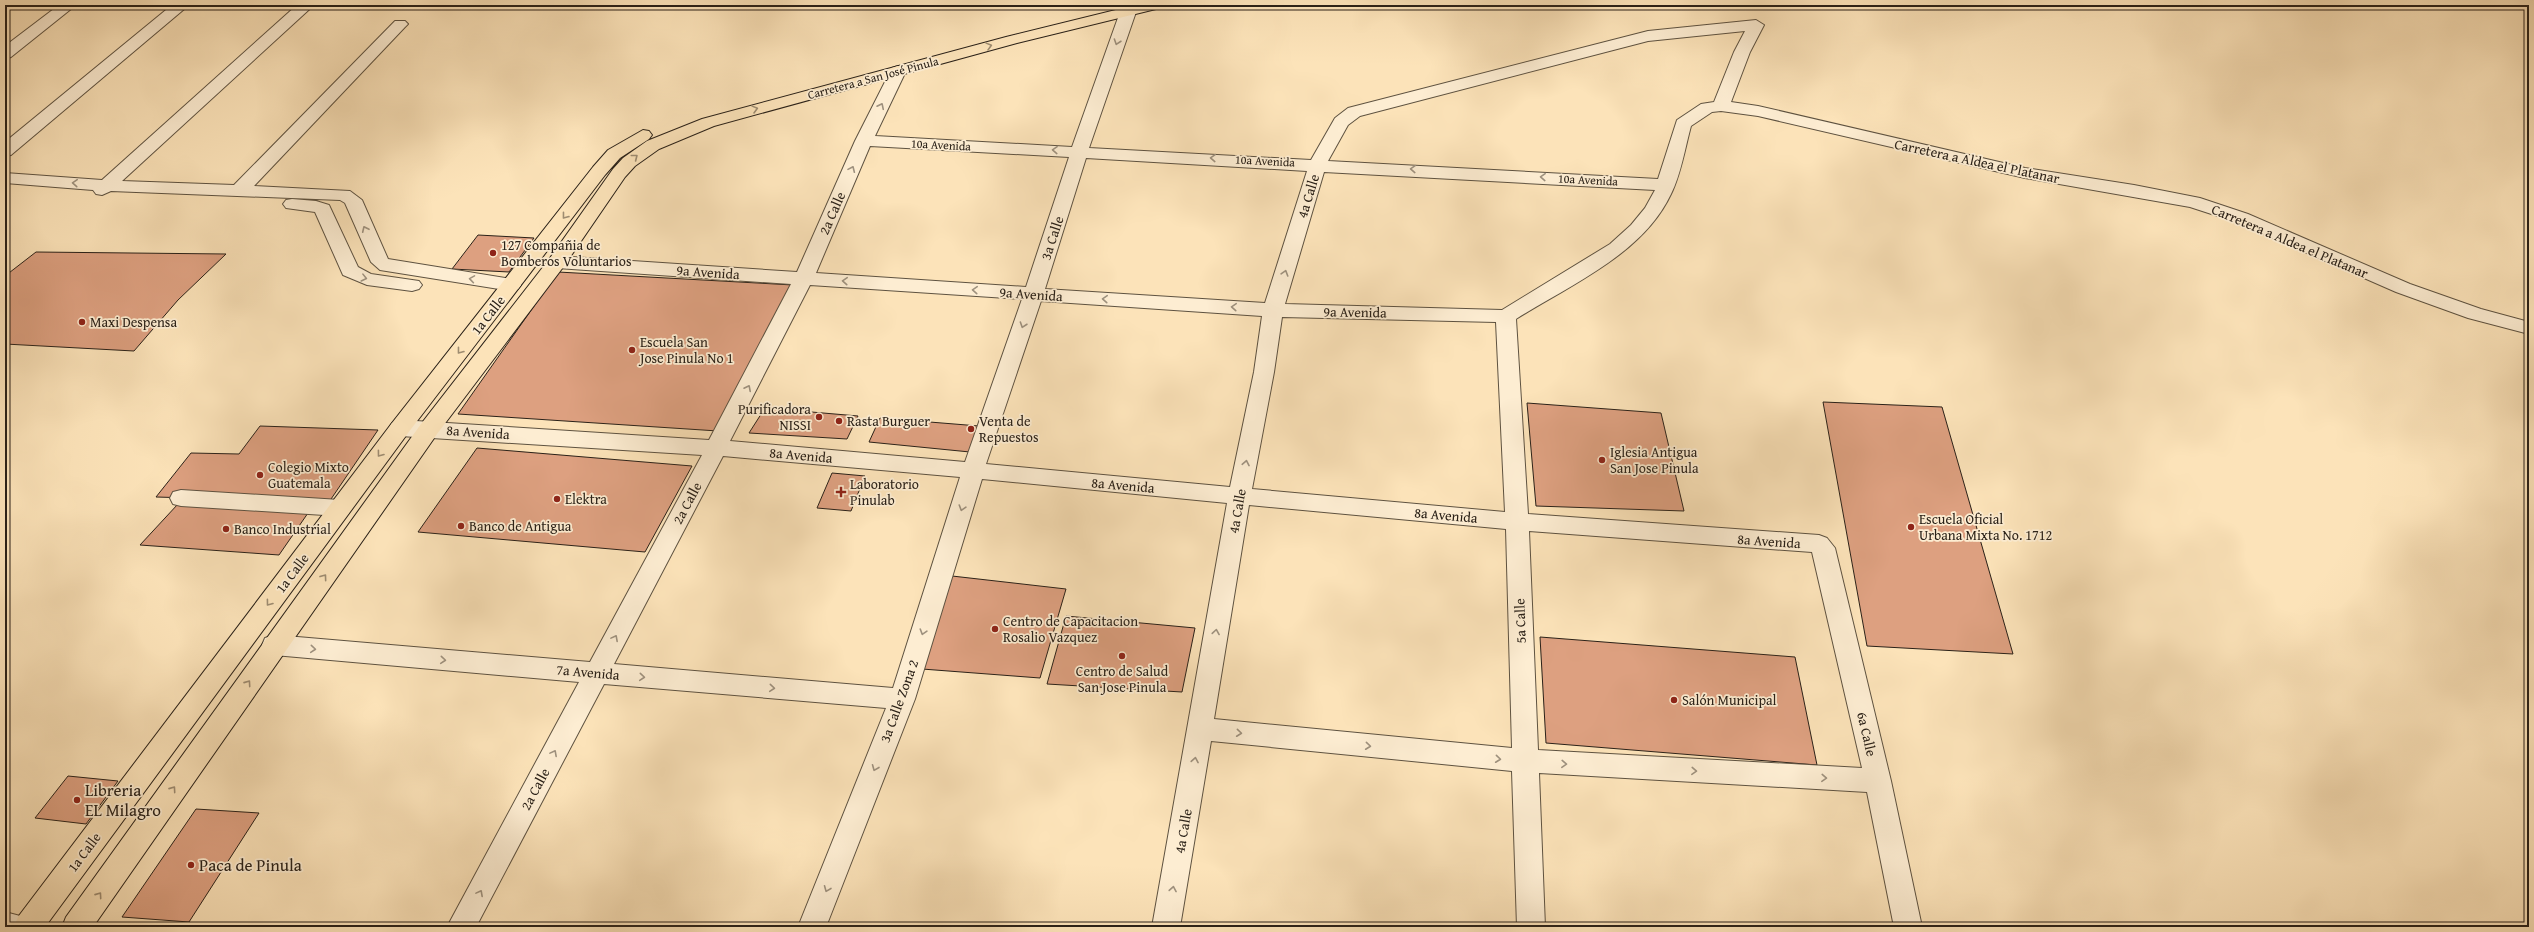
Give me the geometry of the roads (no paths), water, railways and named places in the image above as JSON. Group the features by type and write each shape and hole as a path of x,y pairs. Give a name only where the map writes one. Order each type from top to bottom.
{"main road":[{"name":"Carretera a San José Pinula","path":"600,186 608,160 626,145 656,128 685,117 1106,5"},
{"name":"Carretera a San José Pinula","path":"600,186 635,157 680,132 722,118 1128,8 1155,5"},
{"name":"1a Calle","path":"76,927 428,429 557,262 600,186"},
{"name":"1a Calle","path":"28,927 400,428 506,291 600,186"},
{"path":"340,508 361,503 369,505 371,510"}],"street":[{"path":"5,54 68,5"},
{"path":"5,151 181,5"},
{"path":"93,197 107,186 306,5"},
{"name":"3a Calle","path":"973,471 1034,294 1079,152 1128,8"},
{"path":"240,190 400,24"},
{"name":"4a Calle","path":"1166,927 1239,496 1264,372 1273,310 1318,164 1341,122 1354,112 1648,36 1756,25 1742,52 1720,106"},
{"name":"2a Calle","path":"461,927 717,447 804,278 864,141 898,71"},
{"name":"Carretera a Aldea el Platanar","path":"1506,316 1617,248 1638,229 1653,210 1665,185 1683,124 1707,108 1720,106 1758,111 2025,173 2134,190 2194,202 2242,218 2403,288 2475,314 2529,328"},
{"name":"10a Avenida","path":"864,141 1318,164 1665,185"},
{"path":"5,178 107,186 344,195 353,200 380,262 387,266 506,291"},
{"path":"5,192 316,206 323,209 350,271 358,276 506,291"},
{"name":"9a Avenida","path":"557,262 1273,310 1506,316"},
{"name":"5a Calle","path":"1506,316 1517,521 1531,927"},
{"name":"8a Avenida","path":"400,428 717,447 1517,521 1818,544"},
{"name":"3a Calle Zona 2","path":"812,927 902,699 973,471"},
{"path":"181,498 340,508"},
{"name":"6a Calle","path":"1818,544 1823,548 1878,781 1908,927"},
{"name":"7a Avenida","path":"274,646 902,699"},
{"path":"1200,729 1525,761 1878,781"},
{"path":"5,926 14,927"}],"place":[{"name":"127 Compañia de Bomberos Voluntarios","path":"493,253"},
{"name":"Maxi Despensa","path":"82,322"},
{"name":"Escuela San Jose Pinula No 1","path":"632,350"},
{"name":"Purificadora NISSI","path":"819,417"},
{"name":"Rasta Burguer","path":"839,421"},
{"name":"Venta de Repuestos","path":"971,429"},
{"name":"Iglesia Antigua San Jose Pinula","path":"1602,460"},
{"name":"Colegio Mixto Guatemala","path":"260,475"},
{"name":"Laboratorio Pinulab","path":"841,492"},
{"name":"Elektra","path":"557,499"},
{"name":"Banco de Antigua","path":"461,526"},
{"name":"Escuela Oficial Urbana Mixta No. 1712","path":"1911,527"},
{"name":"Banco Industrial","path":"226,529"},
{"name":"Centro de Capacitacion Rosalio Vazquez","path":"995,629"},
{"name":"Centro de Salud San Jose Pinula","path":"1122,656"},
{"name":"Salón Municipal","path":"1674,700"},
{"name":"Libreria EL Milagro","path":"77,800"},
{"name":"Paca de Pinula","path":"191,865"}]}
